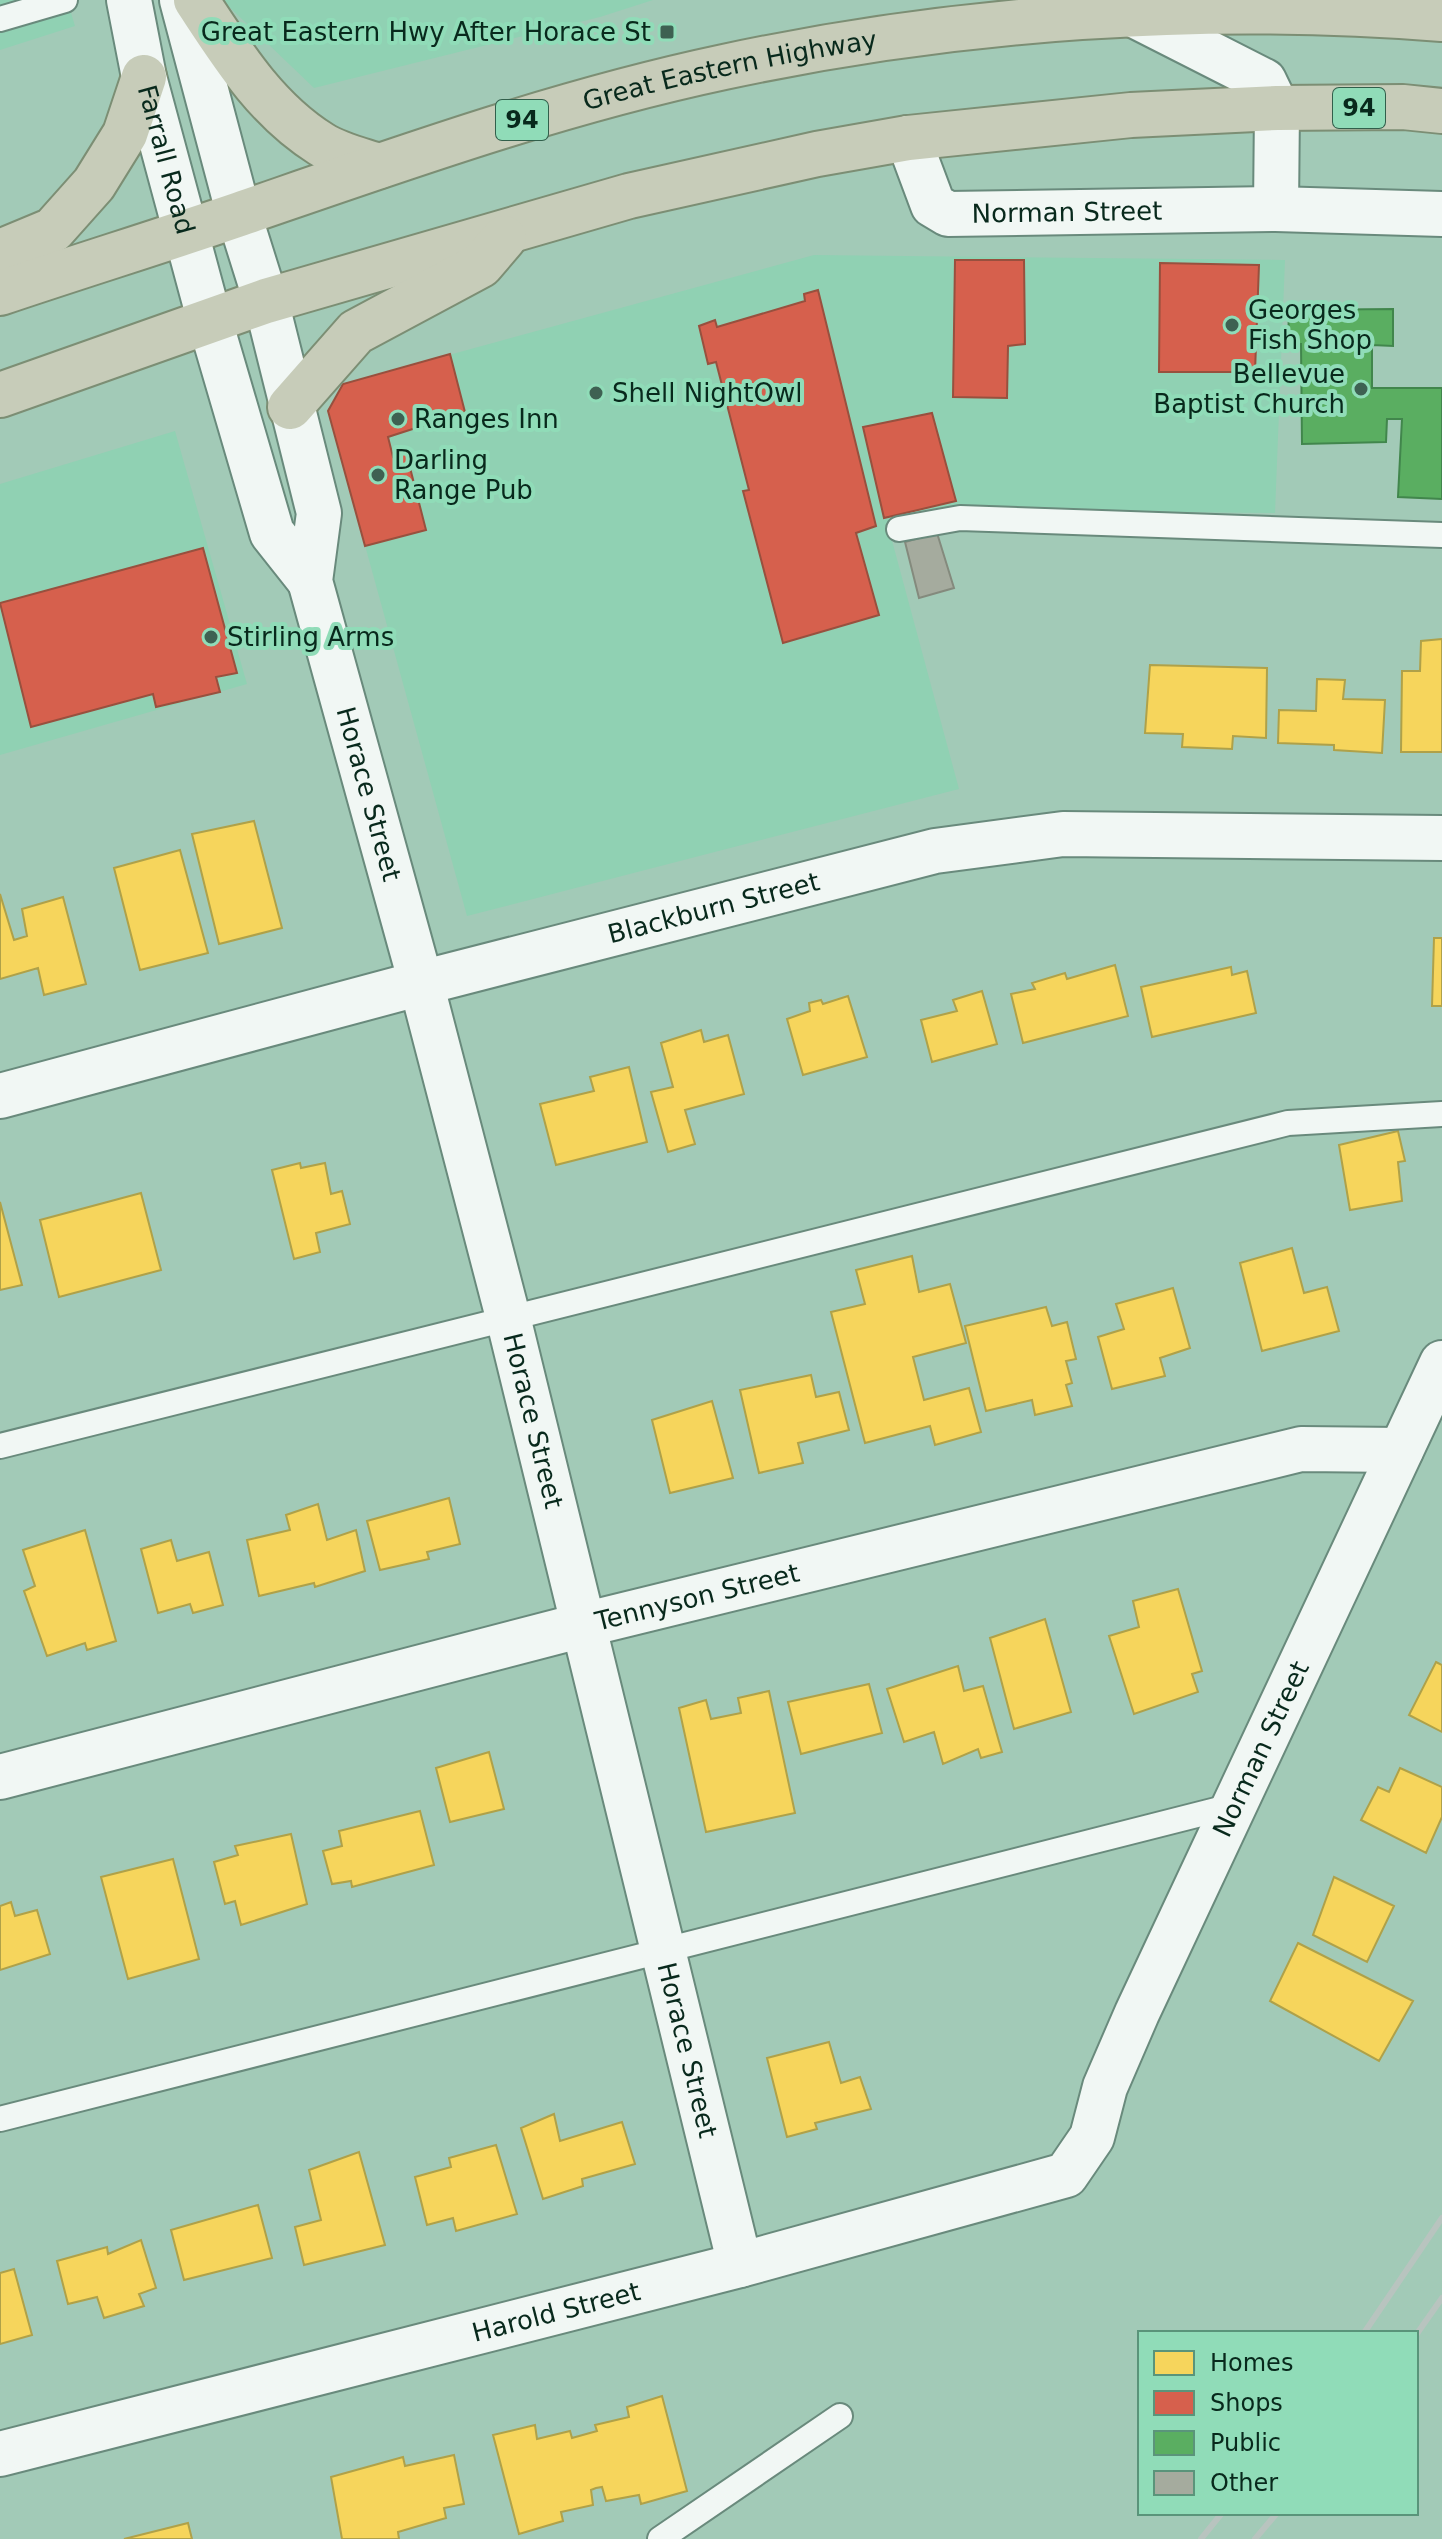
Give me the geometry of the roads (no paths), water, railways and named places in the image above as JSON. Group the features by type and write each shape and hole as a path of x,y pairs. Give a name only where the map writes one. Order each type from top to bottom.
{"highway":[{"path":"196,0 246,75 277,110 323,146 379,166"},
{"name":"Great Eastern Highway","path":"0,293 510,123 723,67 888,37 1136,16 1256,12 1442,19"},
{"path":"0,252 53,230 94,184 125,134 144,77"},
{"name":"94","path":"0,395 209,318 266,301 629,196 817,154 908,138 1131,115 1277,108 1403,107 1442,111"},
{"path":"290,407 356,332 481,265 511,230"}],"street":[{"name":"Farrall Road","path":"129,0 144,77 209,318"},
{"path":"182,0 239,215 266,301"},
{"path":"1136,16 1264,81 1277,108 1276,209"},
{"name":"Norman Street","path":"908,138 933,205 948,214 1276,209 1442,214"},
{"name":"Horace Street","path":"266,301 290,407 319,513 310,581"},
{"name":"Horace Street","path":"209,318 272,533 310,581 421,983 508,1317 660,1951 740,2265"},
{"name":"Blackburn Street","path":"0,1096 421,983 935,851 1063,834 1442,838"},
{"name":"Norman Street","path":"1092,2137 1105,2087 1232,1806 1442,1363"},
{"name":"Tennyson Street","path":"0,1777 583,1625 1301,1449 1348,1447 1401,1450"},
{"name":"Harold Street","path":"0,2454 740,2265 1055,2180 1076,2165 1092,2137"}],"lane":[{"path":"0,19 65,0"},
{"path":"899,529 960,518 1442,535"},
{"path":"0,1446 1288,1123 1442,1114"},
{"path":"0,2119 660,1951 716,1940 1232,1806"},
{"path":"660,2539 840,2416"}],"railway":[{"path":"1365,2331 1442,2218"},
{"path":"1418,2332 1442,2298"},
{"path":"1201,2539 1220,2515"},
{"path":"1255,2539 1275,2515"}],"place":[{"name":"Great Eastern Hwy After Horace St","path":"667,32"},
{"name":"Georges Fish Shop","path":"1232,325"},
{"name":"Bellevue Baptist Church","path":"1361,389"},
{"name":"Shell NightOwl","path":"596,393"},
{"name":"Ranges Inn","path":"398,419"},
{"name":"Darling Range Pub","path":"378,475"},
{"name":"Stirling Arms","path":"211,637"}]}
